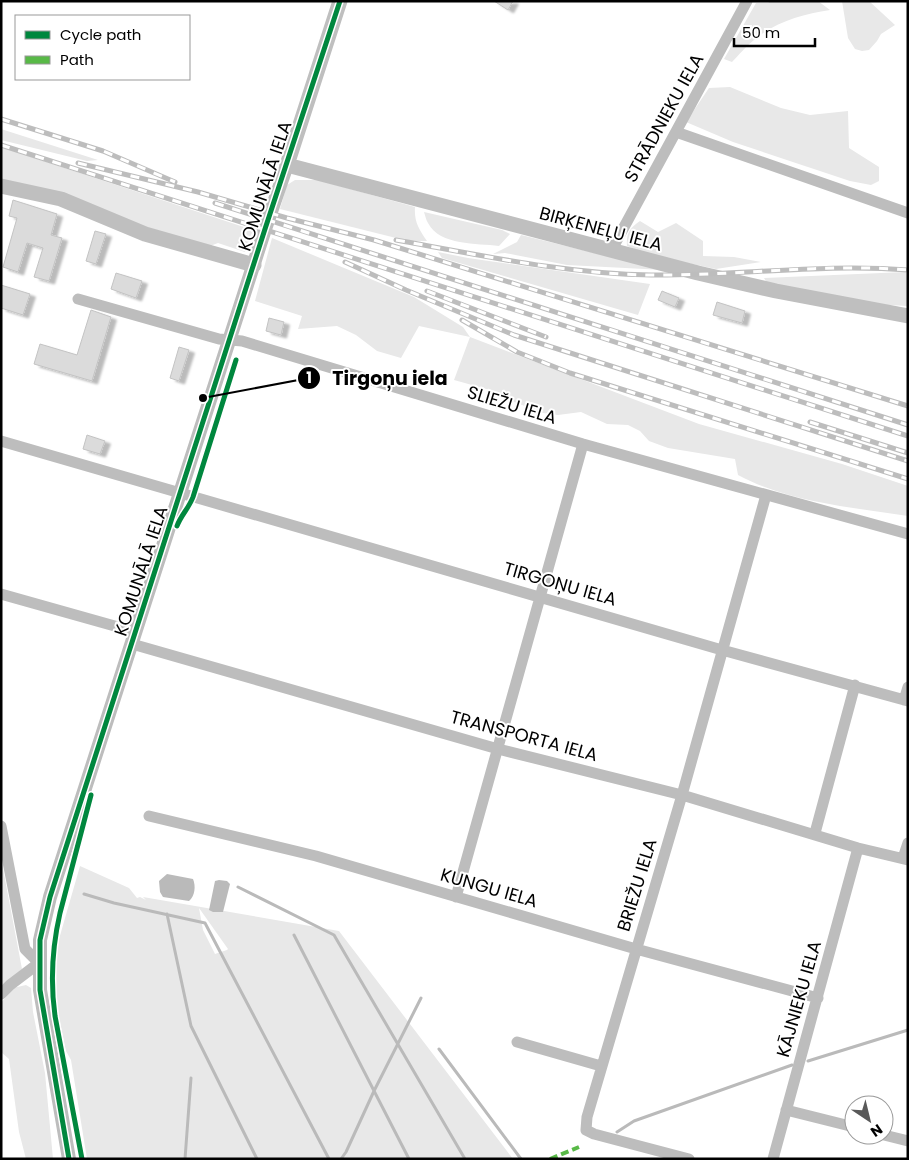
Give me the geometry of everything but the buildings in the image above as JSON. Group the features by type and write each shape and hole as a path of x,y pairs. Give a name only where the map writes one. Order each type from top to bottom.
{"main road":[{"name":"KOMUNĀLĀ IELA","path":"287,165 340,1"},
{"name":"BIRĶENEĻU IELA","path":"287,165 611,251 776,291 908,316"},
{"path":"1,186 60,199 145,234 254,265"}],"street":[{"name":"STRĀDNIEKU IELA","path":"611,251 747,1"},
{"path":"676,132 908,213"},
{"name":"KOMUNĀLĀ IELA","path":"69,1159 47,1040 40,990 40,940 50,897 287,165"},
{"name":"SLIEŽU IELA","path":"78,299 219,339 242,341 583,444 908,534"},
{"name":"TIRGOŅU IELA","path":"1,441 722,650 906,700"},
{"path":"456,897 583,444"},
{"name":"BRIEŽU IELA","path":"689,1159 594,1134 586,1130 587,1117 682,795 766,495"},
{"name":"TRANSPORTA IELA","path":"1,594 134,638 498,749 682,795 815,833 858,848 905,859"},
{"path":"815,833 855,685"},
{"path":"906,700 908,687"},
{"name":"KUNGU IELA","path":"149,816 316,856 636,949 818,998"},
{"path":"1,826 25,949 39,963 1,994"},
{"path":"905,859 908,843"},
{"name":"KĀJNIEKU IELA","path":"773,1159 858,848"},
{"path":"517,1042 601,1066"},
{"path":"786,1110 844,1124"},
{"path":"894,1138 908,1141"}],"shaded area":[{"path":"771,1 818,1 830,10 800,17 771,28 754,40 732,62 724,59 756,3 768,3"},
{"path":"842,1 869,1 895,25 881,34 869,50 855,49 848,38"},
{"path":"730,87 781,108 810,115 848,111 849,148 879,167 879,181 871,185 850,181 733,142 686,122 709,88"},
{"path":"1,129 98,160 87,161 1,140"},
{"path":"1,147 253,230 245,252 218,243 210,246 133,223 1,179"},
{"path":"295,180 318,180 415,207 415,217 427,241 408,241 280,209 287,185"},
{"path":"424,212 502,230 510,234 499,246 450,240 434,230 427,222"},
{"path":"640,221 658,232 676,223 703,241 703,256 734,257 761,262 716,269 649,255 627,246 629,231"},
{"path":"521,235 664,270 567,265 505,253 493,254 517,242"},
{"path":"272,238 414,297 463,327 470,337 419,326 401,358 377,351 356,335 337,326 298,329 302,316 255,301"},
{"path":"438,252 650,284 638,315 442,258"},
{"path":"908,273 908,306 867,304 767,283 764,278"},
{"path":"470,337 699,424 842,464 908,486 908,516 821,503 778,492 738,475 735,459 668,448 649,441 640,431 628,425 607,424 581,412 558,415 543,413 509,400 490,390 454,380"},
{"path":"1,858 22,969 1,989"},
{"path":"80,866 129,888 137,898 140,897 146,900 143,897 339,931 513,1159 87,1159 71,1060 66,1051 54,994 57,946","holes":["199,908 228,949 215,954 203,930"]},
{"path":"167,874 193,879 194,891 189,901 163,897 160,892 159,881"},
{"path":"215,881 227,881 230,884 223,912 213,912 209,910"},
{"path":"26,985 31,988 33,1012 45,1073 53,1159 26,1159 19,1132 9,1059 1,1052 1,1003 13,988"}],"waterway":[{"path":"238,887 334,935 465,1159"},
{"path":"84,894 114,903 205,923 329,1159"},
{"path":"167,914 191,1026 257,1159"},
{"path":"294,935 409,1159"},
{"path":"341,1159 421,998"},
{"path":"808,1061 908,1030"},
{"path":"439,1049 521,1159"},
{"path":"617,1132 634,1121 792,1065"},
{"path":"185,1159 191,1078"}],"railway":[{"path":"1,119 103,151 175,182"},
{"path":"1,145 908,436"},
{"path":"78,163 198,192 287,218 374,240 908,406"},
{"path":"215,203 908,425"},
{"path":"396,240 523,263 619,274 683,275 844,268 908,270"},
{"path":"345,262 406,290 514,335 908,461"},
{"path":"427,291 546,337"},
{"path":"462,320 517,352 570,373 908,479"},
{"path":"810,422 908,453"}],"marked path":[{"path":"550,1159 579,1147"}],"cycle path":[{"path":"69,1159 40,990 40,940 50,897 340,1"},
{"path":"177,526 193,497 236,360"},
{"path":"82,1159 55,1016 52,977 55,939 60,913 91,795"}],"place":[{"name":"Tirgoņu iela","path":"203,398"}]}
